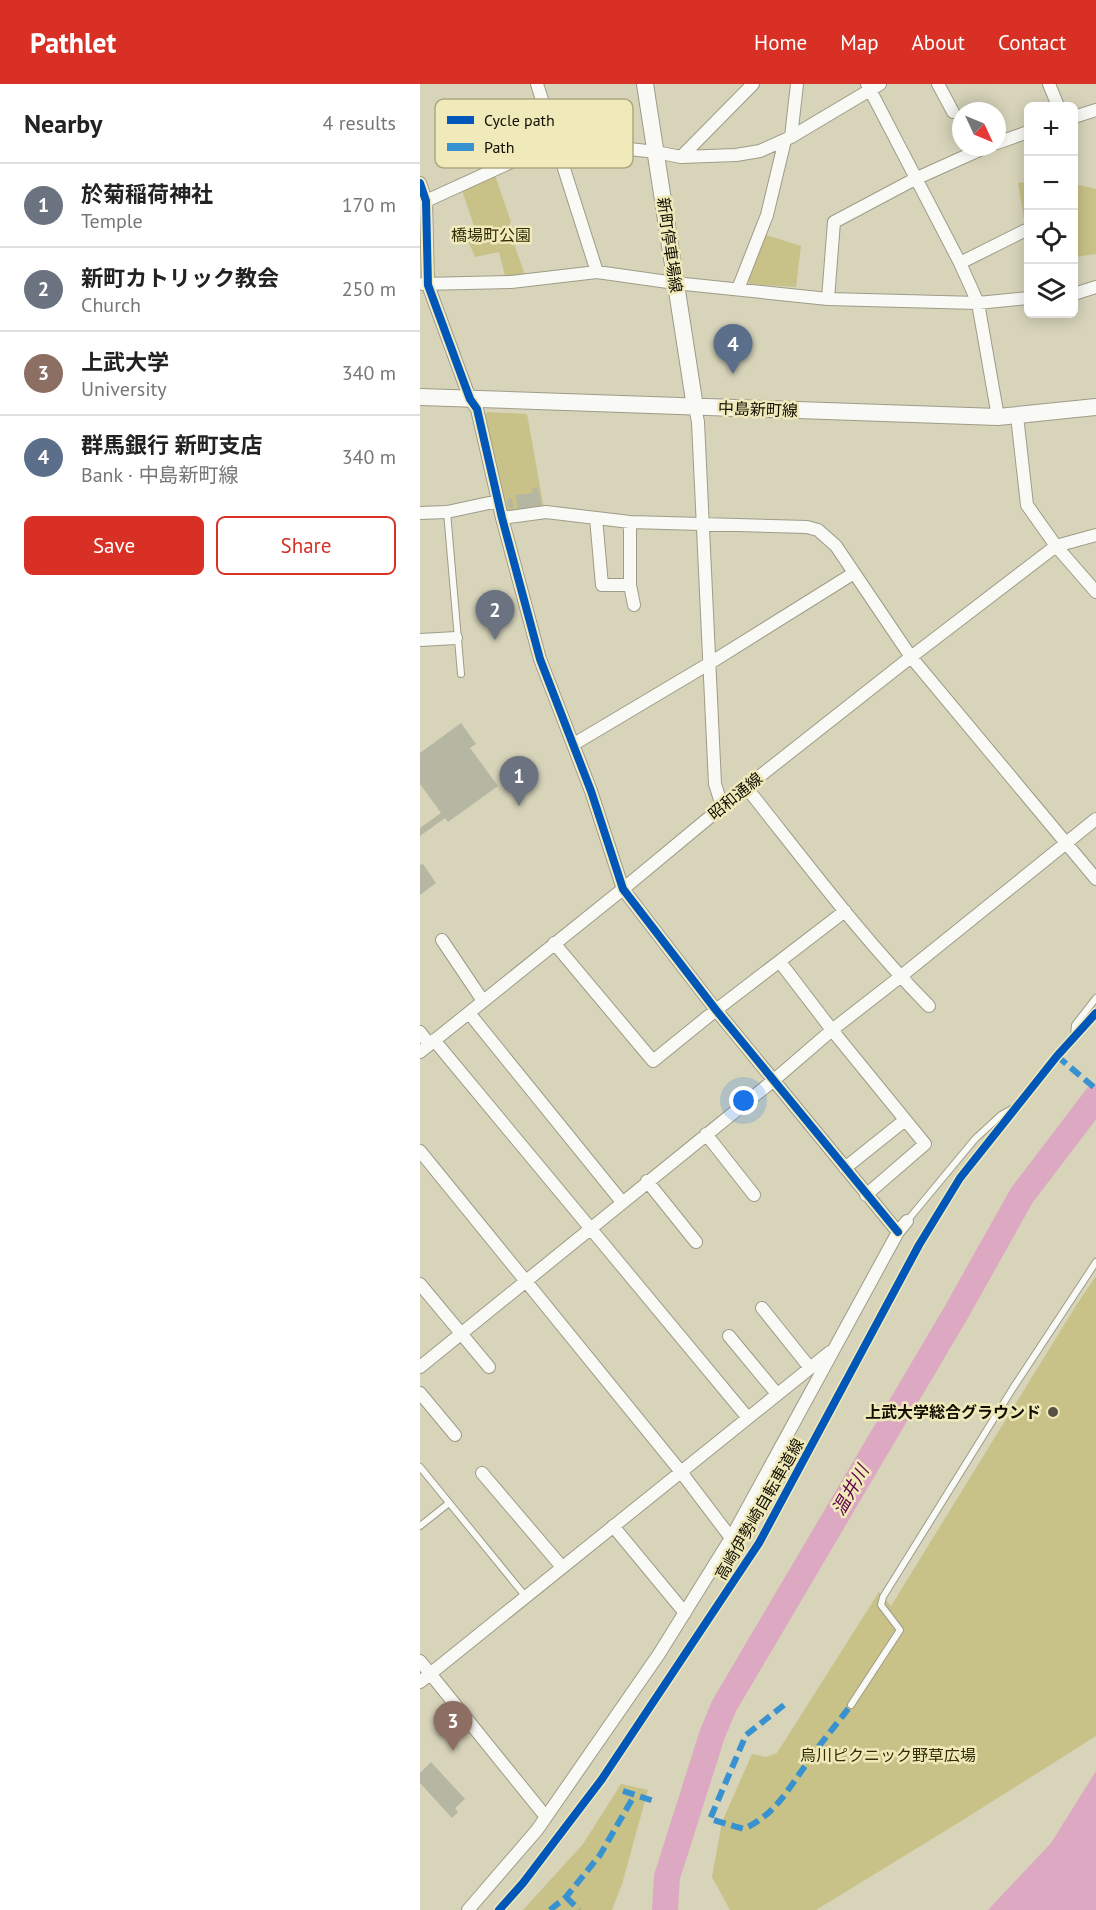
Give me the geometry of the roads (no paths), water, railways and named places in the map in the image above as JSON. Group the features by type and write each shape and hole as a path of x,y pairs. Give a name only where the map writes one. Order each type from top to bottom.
{"main road":[{"name":"新町停車場線","path":"645,84 695,407"},
{"name":"中島新町線","path":"420,397 998,417 1096,407"}],"street":[{"path":"537,84 542,99"},
{"path":"681,157 753,84"},
{"path":"738,289 767,215 788,138 797,84"},
{"path":"938,84 952,110"},
{"path":"1049,84 1056,102"},
{"path":"633,149 681,157 736,155 760,151 788,138 873,86 915,179 960,263 978,303 998,417"},
{"path":"1078,116 1096,110"},
{"path":"1006,140 1024,134"},
{"path":"828,299 834,222 915,179 966,156"},
{"path":"423,200 496,168"},
{"path":"565,168 597,272"},
{"path":"420,183 423,200 424,284 470,399 477,410 502,518 540,659 591,791 623,889 716,1010 898,1232"},
{"path":"960,263 1024,232"},
{"path":"424,284 511,282 597,272 675,283 828,299 978,303 1024,298"},
{"path":"1078,293 1096,287"},
{"path":"695,407 698,422 715,784 723,806"},
{"path":"1017,416 1027,506 1056,546 1096,592"},
{"path":"420,513 447,512 498,501"},
{"path":"502,518 546,512 630,522 807,527 818,530 836,546 911,657 1096,879"},
{"path":"596,518 603,585 630,585"},
{"path":"630,522 630,585 634,605"},
{"path":"1056,546 1096,535"},
{"name":"昭和通線","path":"428,1045 746,787 1056,546"},
{"path":"574,744 854,573"},
{"path":"420,640 456,638"},
{"path":"746,787 900,977 929,1006"},
{"path":"420,1367 774,1080 832,1030 1096,819"},
{"path":"554,943 653,1061 845,911"},
{"path":"442,940 483,1001"},
{"path":"780,962 925,1144 866,1195"},
{"path":"469,1012 622,1202"},
{"path":"420,1032 428,1045 590,1228 748,1418"},
{"path":"845,1168 905,1120"},
{"path":"706,1134 754,1195"},
{"path":"420,1151 681,1472 731,1538"},
{"path":"647,1181 696,1242"},
{"path":"468,1910 537,1830 659,1654 731,1538 898,1232 907,1221"},
{"path":"420,1284 489,1366"},
{"path":"762,1308 810,1368"},
{"path":"729,1336 777,1394"},
{"path":"420,1682 837,1346"},
{"path":"420,1394 455,1435"},
{"path":"482,1473 562,1568"},
{"path":"613,1526 685,1613"},
{"path":"420,1661 546,1817"}],"lane":[{"path":"447,512 456,638 461,674"},
{"path":"1074,1037 1075,1025 1096,998"},
{"path":"907,1221 989,1124 1017,1106 1096,1013"},
{"path":"851,1706 900,1630 881,1605 883,1597 1013,1388 1096,1262"},
{"path":"420,1467 525,1597"},
{"path":"420,1526 449,1503"}],"waterway":[{"name":"温井川","path":"665,1910 667,1877 712,1735 724,1706 957,1311 1022,1195 1096,1098"}],"place":[{"name":"群馬銀行 新町支店","path":"733,374"},
{"name":"新町カトリック教会","path":"495,640"},
{"name":"於菊稲荷神社","path":"519,806"},
{"name":"上武大学総合グラウンド","path":"1053,1412"},
{"name":"上武大学","path":"453,1751"}],"park label":[{"name":"橋場町公園","path":"491,235"},
{"name":"烏川ピクニック野草広場","path":"888,1755"}]}
